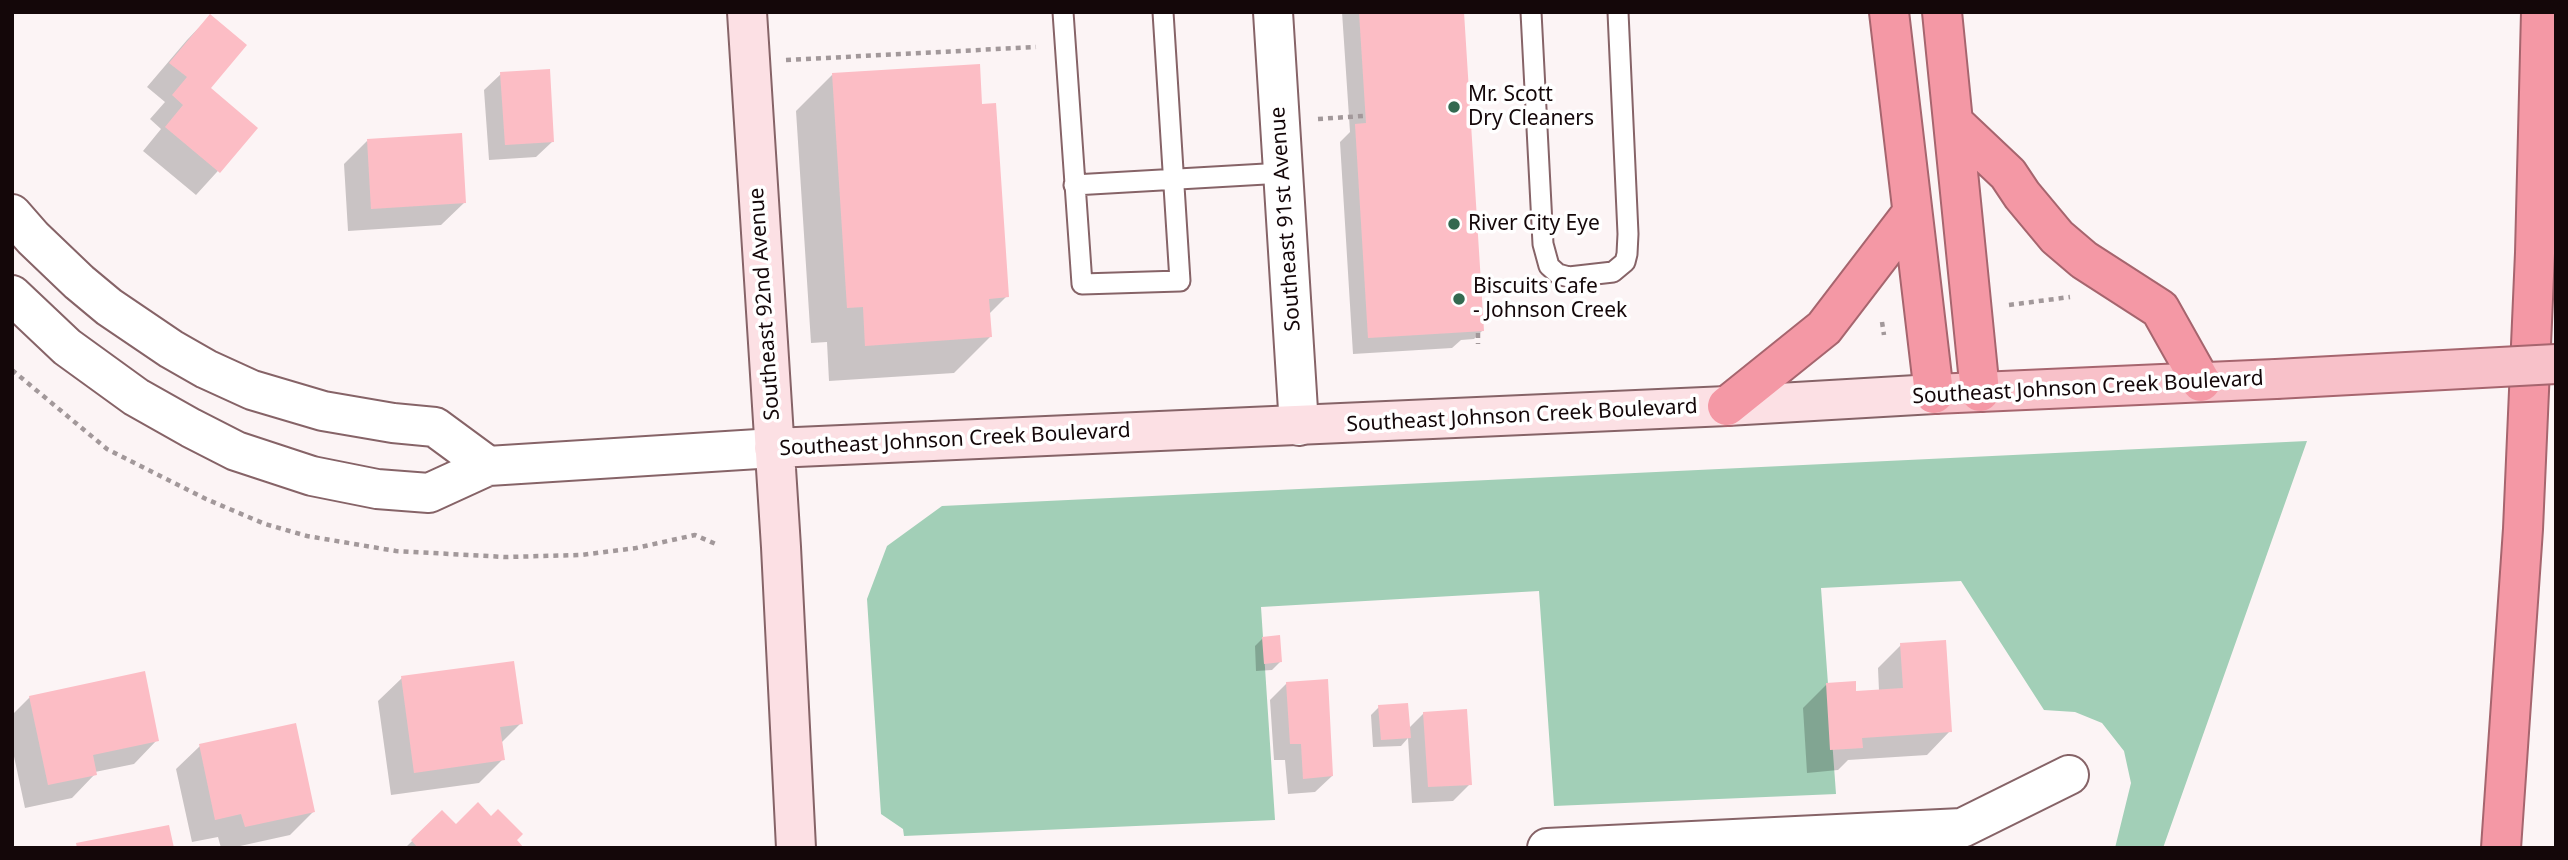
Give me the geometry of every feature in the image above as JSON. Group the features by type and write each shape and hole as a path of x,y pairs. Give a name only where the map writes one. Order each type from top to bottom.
{"highway":[{"path":"1889,12 1934,394"},
{"path":"1942,12 1980,392"},
{"path":"2501,848 2524,530 2535,253 2540,12"},
{"path":"1954,123 2008,174 2057,237 2084,260 2160,309 2201,382"},
{"path":"1727,406 1824,328 1912,212"}],"main road":[{"name":"Southeast 92nd Avenue","path":"747,12 796,848"},
{"name":"Southeast Johnson Creek Boulevard","path":"774,448 1727,406 2556,364"}],"street":[{"name":"Southeast 91st Avenue","path":"1273,12 1299,426"},
{"path":"12,214 33,238 109,307 206,369 252,390 323,411 435,427 488,466"},
{"name":"Southeast Johnson Creek Boulevard","path":"12,295 67,347 136,397 236,451 312,476 377,489 429,493 488,466 774,448"},
{"path":"1547,848 1953,838 1962,828 2069,775"}],"lane":[{"path":"1063,12 1082,284 1180,281 1163,12"},
{"path":"1531,12 1543,244 1549,266 1558,274 1569,277 1614,272 1625,262 1627,254 1618,12"},
{"path":"1074,186 1283,173"}],"path":[{"path":"749,62 1065,46"},
{"path":"1317,119 1363,116"},
{"path":"1998,307 2083,296"},
{"path":"1882,322 1884,335"},
{"path":"1478,333 1478,344"}],"green space":[{"path":"2307,441 2163,848 2115,848 2131,783 2124,751 2102,723 2075,712 2044,710 1961,581 1821,588 1836,794 1554,806 1539,591 1261,607 1275,820 904,836 903,829 881,814 867,599 887,546 942,506"}],"building":[{"path":"1359,12 1464,12 1484,331 1368,338 1355,124 1366,123"},
{"path":"210,14 247,45 211,88 258,128 220,173 165,127 183,105 172,95 187,77 169,63"},
{"path":"980,64 982,104 996,103 1009,297 989,299 992,337 865,346 863,307 847,308 832,73"},
{"path":"550,69 554,142 505,145 500,72"},
{"path":"462,133 466,203 371,209 367,139"},
{"path":"1280,635 1282,662 1264,664 1262,637"},
{"path":"1946,640 1952,732 1862,738 1863,748 1830,750 1826,683 1856,681 1856,691 1903,688 1900,643"},
{"path":"514,661 523,724 500,727 505,760 414,773 401,676"},
{"path":"145,671 159,741 93,755 97,775 48,785 29,696"},
{"path":"1328,679 1333,776 1303,779 1301,744 1290,744 1286,682"},
{"path":"1408,703 1411,738 1381,740 1378,705"},
{"path":"1467,709 1472,785 1428,787 1423,712"},
{"path":"296,723 315,812 245,827 241,814 215,820 199,744"},
{"path":"478,802 491,816 498,809 523,834 517,840 524,848 418,848 411,840 442,810 456,824"},
{"path":"169,825 174,848 77,848 76,843"}],"place":[{"name":"Mr. Scott Dry Cleaners","path":"1454,107"},
{"name":"River City Eye","path":"1454,224"},
{"name":"Biscuits Cafe - Johnson Creek","path":"1459,299"}]}
